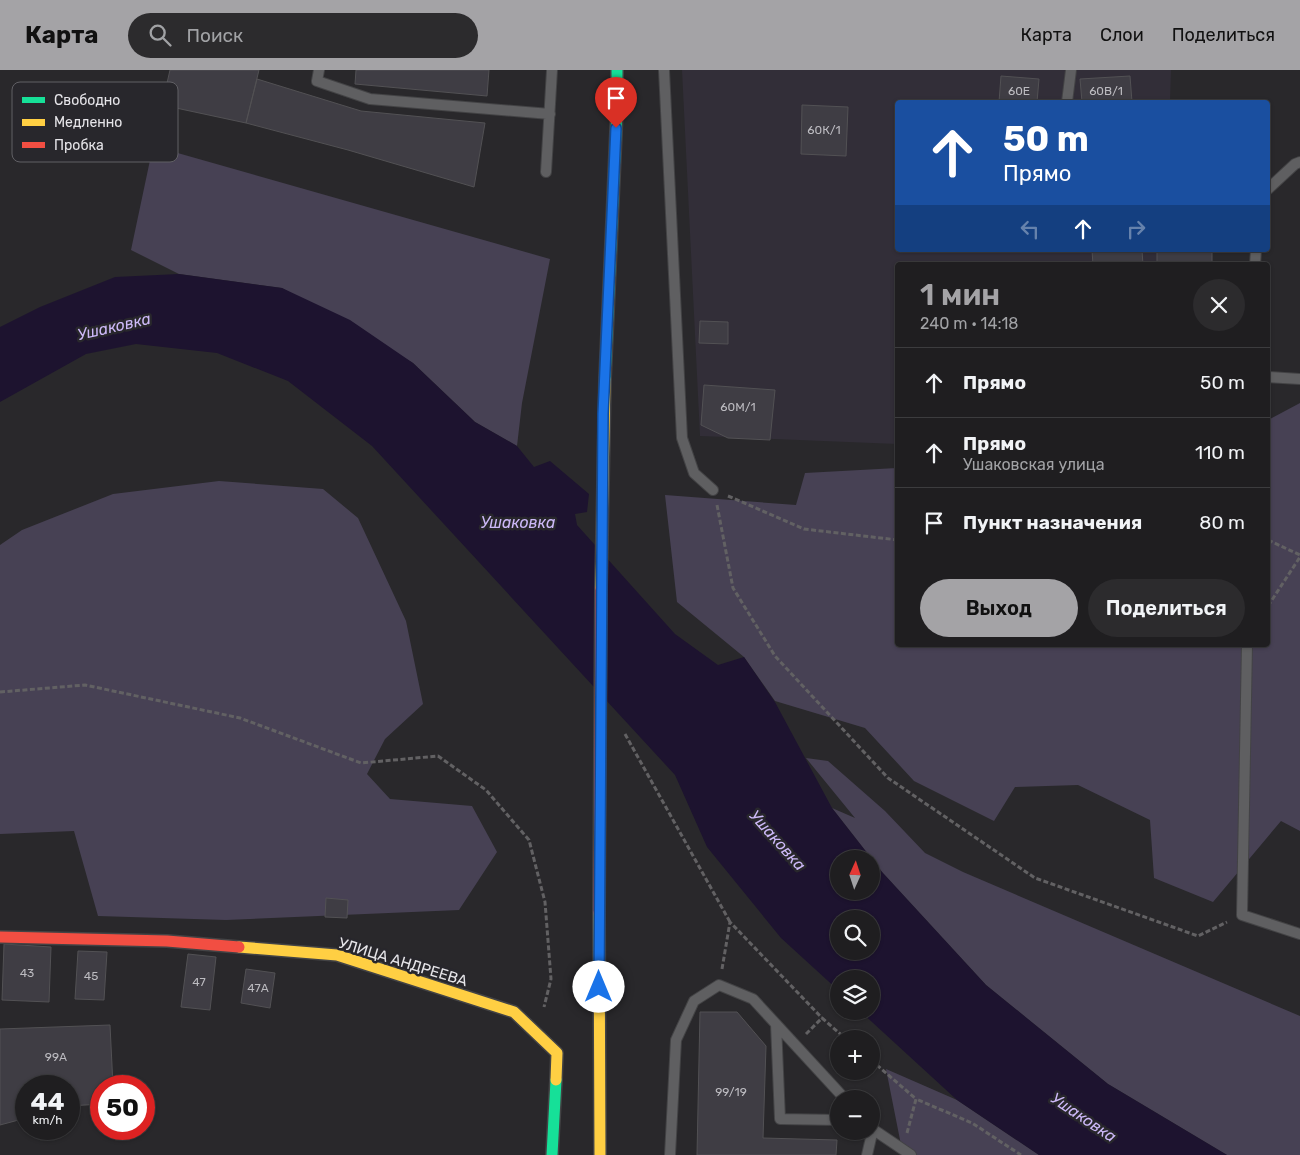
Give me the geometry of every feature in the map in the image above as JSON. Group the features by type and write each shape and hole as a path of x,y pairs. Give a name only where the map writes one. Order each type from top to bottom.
{"main road":[{"path":"600,1155 599,794 603,414 617,109 617,70"},
{"name":"УЛИЦА АНДРЕЕВА","path":"0,937 167,941 337,955 514,1012 557,1053 552,1155"}],"lane":[{"path":"319,70 317,81 370,99 550,114"},
{"path":"546,172 552,70"},
{"path":"664,70 682,438 694,473 714,490"},
{"path":"1068,100 1071,70"},
{"path":"1270,187 1295,164 1300,162"},
{"path":"1270,377 1300,379"},
{"path":"1247,647 1242,914 1300,934"},
{"path":"670,1155 676,1040 694,1002 719,986 753,999 837,1090"},
{"path":"776,1024 780,1119 830,1120"},
{"path":"880,1133 907,1152"},
{"path":"867,1155 870,1140"}],"path":[{"path":"714,490 804,529 895,540"},
{"path":"714,490 733,588 776,656 888,778 1035,878 1198,936 1242,914"},
{"path":"1270,541 1300,556 1270,603"},
{"path":"0,692 85,685 240,718 360,763 438,756 486,790 529,840 545,902 551,980 537,1034"},
{"path":"625,733 730,922 836,1030"},
{"path":"719,986 730,922"},
{"path":"796,1045 822,1018"},
{"path":"880,1068 916,1099 972,1123 1021,1155"},
{"path":"907,1152 916,1099"}],"shaded area":[{"path":"682,70 1171,70 1170,100 895,100 895,252 1164,252 1164,262 895,262 895,444 700,436"},
{"path":"178,153 550,259 522,403 517,446 475,422 413,363 282,288 179,274 131,250 150,162 178,162"},
{"path":"1300,403 1300,831 1281,821 1213,902 1154,878 1150,820 1078,785 1015,787 994,821 914,781 865,728 775,701 744,657 677,602 665,495 796,505 805,473 895,468 895,647 1270,647 1270,419"},
{"path":"219,481 323,489 358,518 406,621 423,704 385,739 367,774 390,799 472,806 497,852 459,910 226,920 98,916 74,831 0,834 0,545 22,530 113,494"},
{"path":"806,758 828,761 885,811 925,853 963,872 1300,1016 1300,1155 1227,1155 1108,1084 986,985 882,872 880,869 880,850 865,850 832,808 855,818"},
{"path":"886,1069 957,1100 1039,1155 903,1155"}],"water":[{"name":"Ушаковка","path":"179,274 282,288 350,320 413,363 475,422 517,446 534,467 550,461 589,494 587,512 575,514 577,525 675,634 718,665 744,657 775,702 832,808 865,850 830,850 830,900 880,900 880,869 986,985 1108,1084 1227,1155 1039,1155 957,1100 870,1020 880,1020 880,970 830,970 830,983 781,938 707,847 675,775 372,446 288,381 217,353 136,344 86,354 0,402 0,327 40,307 115,277"}],"building":[{"path":"170,70 259,70 246,123 178,108 178,82 167,82"},
{"path":"356,70 489,70 487,96 355,84"},
{"path":"1001,76 1039,79 1037,100 999,100"},
{"path":"1130,76 1132,100 1082,100 1080,79"},
{"path":"257,79 361,111 485,123 474,187 348,150 246,123"},
{"path":"802,105 848,107 846,156 801,154"},
{"path":"1092,252 1142,252 1143,262 1093,262"},
{"path":"1157,252 1212,252 1212,262 1157,262"},
{"path":"700,321 728,322 728,344 699,343"},
{"path":"704,385 775,390 770,440 728,438 701,425"},
{"path":"326,898 348,900 347,918 325,917"},
{"path":"4,944 51,947 49,1002 2,1000"},
{"path":"78,951 107,952 104,1000 75,999"},
{"path":"188,954 216,957 210,1010 181,1007"},
{"path":"246,969 275,973 270,1008 241,1003"},
{"path":"700,1012 737,1012 766,1046 763,1138 837,1140 836,1155 697,1155"},
{"path":"110,1025 112,1075 90,1075 90,1105 80,1105 80,1075 15,1075 15,1121 0,1125 0,1029"}],"traffic: fast":[{"path":"605,379 617,109 617,70"},
{"path":"552,1155 556,1080"}],"traffic: slow":[{"path":"601,588 605,379"},
{"path":"599,913 600,1155"},
{"path":"239,947 337,955 514,1012 557,1053 556,1080"}],"traffic: jam":[{"path":"599,913 601,588"},
{"path":"0,937 167,941 239,947"}],"route":[{"path":"599,987 603,414 616,128"}]}
